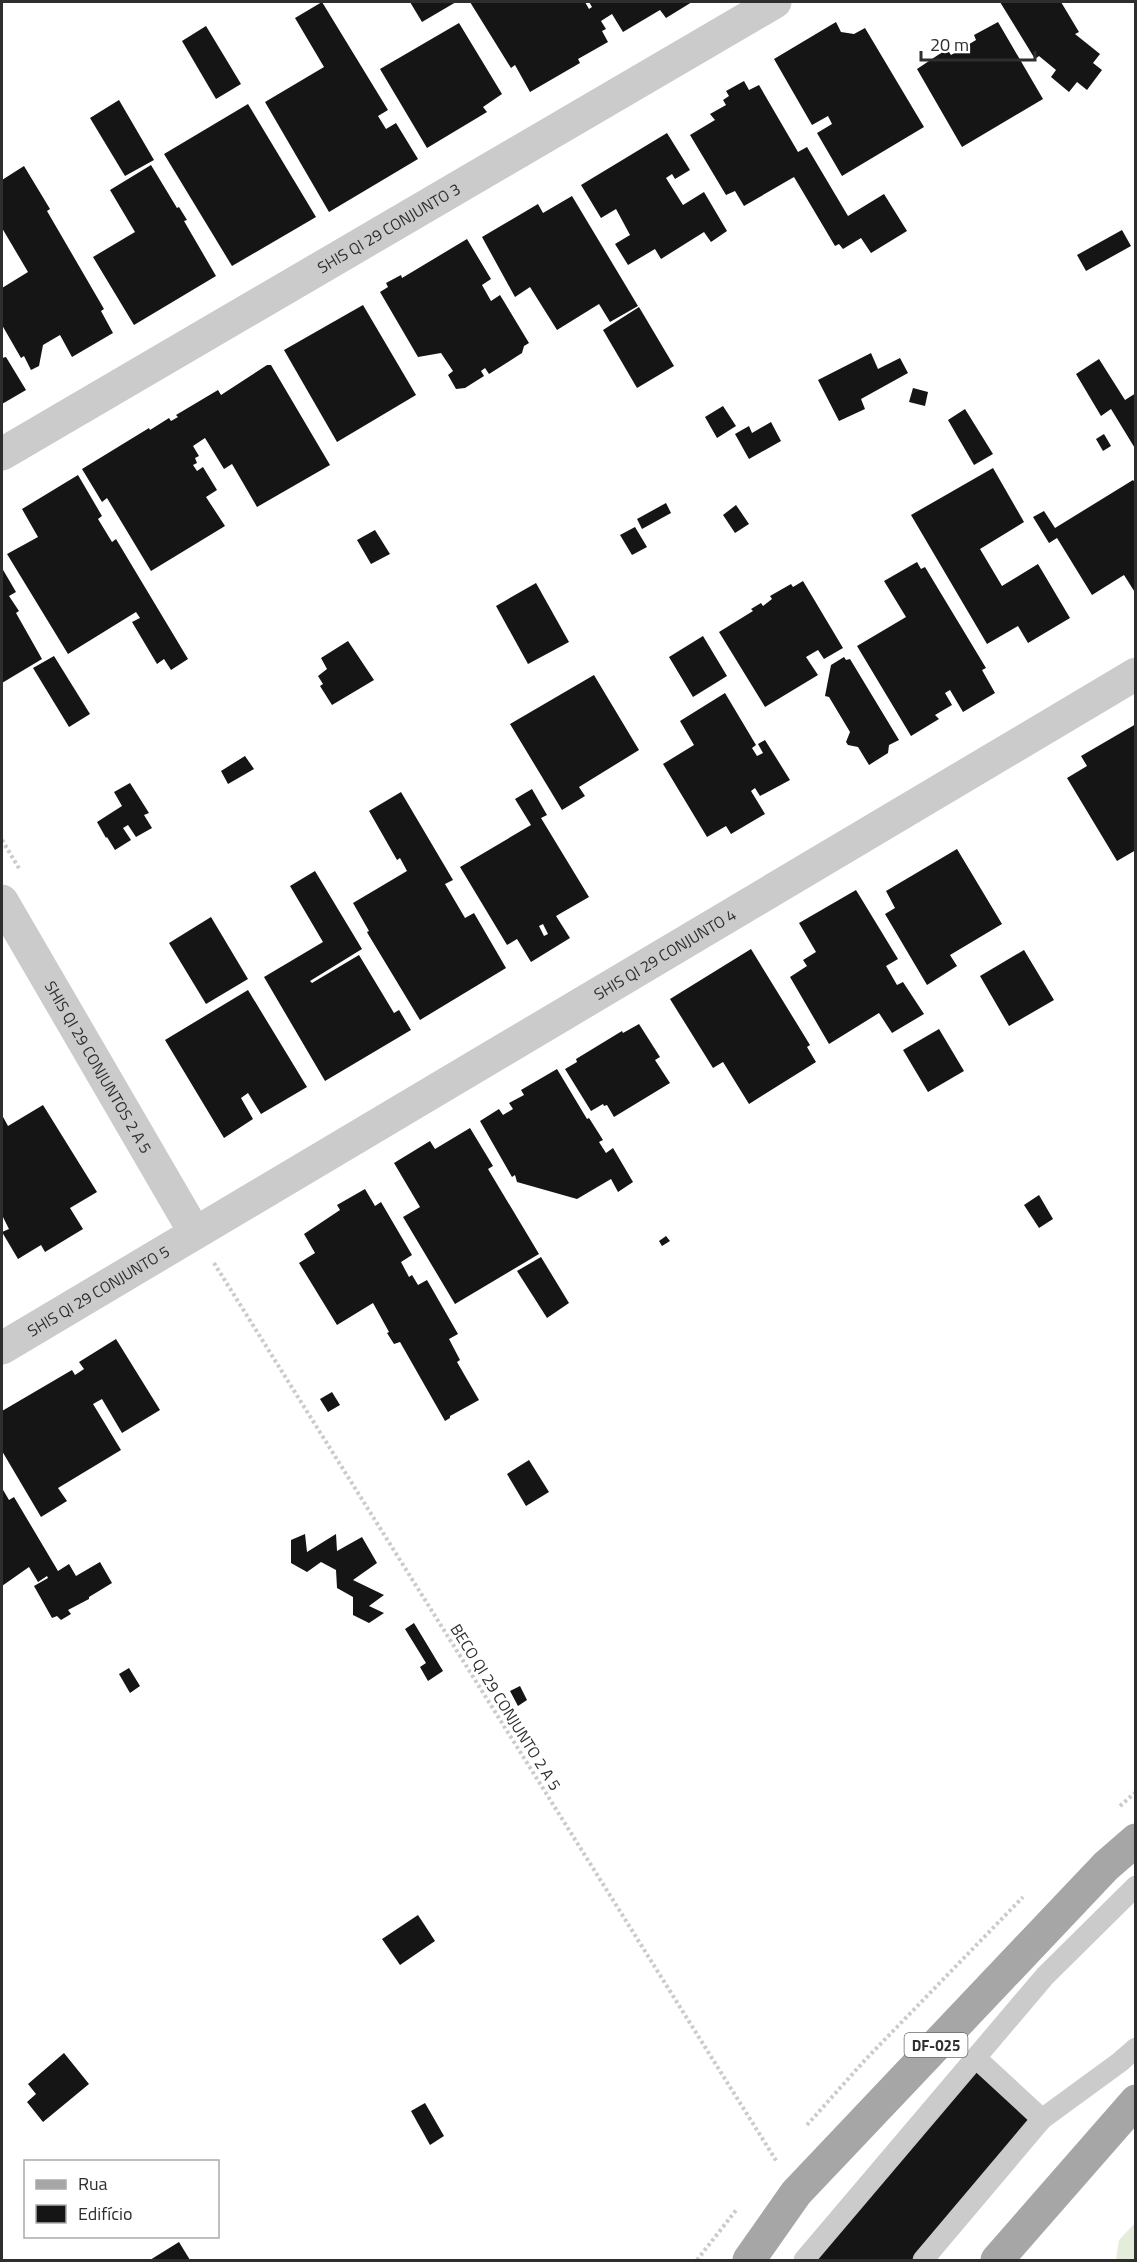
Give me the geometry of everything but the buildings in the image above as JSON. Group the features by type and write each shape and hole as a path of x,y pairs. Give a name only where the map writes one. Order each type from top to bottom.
{"main road":[{"name":"DF-025","path":"749,2260 796,2193 1106,1866 1136,1840"},
{"path":"997,2260 1136,2101"}],"street":[{"name":"SHIS QI 29 CONJUNTO 3","path":"2,454 776,2"},
{"name":"SHIS QI 29 CONJUNTO 4","path":"195,1233 1136,674"},
{"name":"SHIS QI 29 CONJUNTOS 2 A 5","path":"2,901 195,1233"},
{"name":"SHIS QI 29 CONJUNTO 5","path":"2,1348 195,1233"}],"lane":[{"path":"804,2260 1045,1976 1136,1887"},
{"path":"923,2260 1042,2119 1136,2048"},
{"path":"976,2058 1042,2119"}],"path":[{"name":"BECO QI 29 CONJUNTO 2 A 5","path":"195,1233 796,2193"}],"green space":[{"path":"1135,2223 1135,2260 1116,2260 1119,2240"}]}
